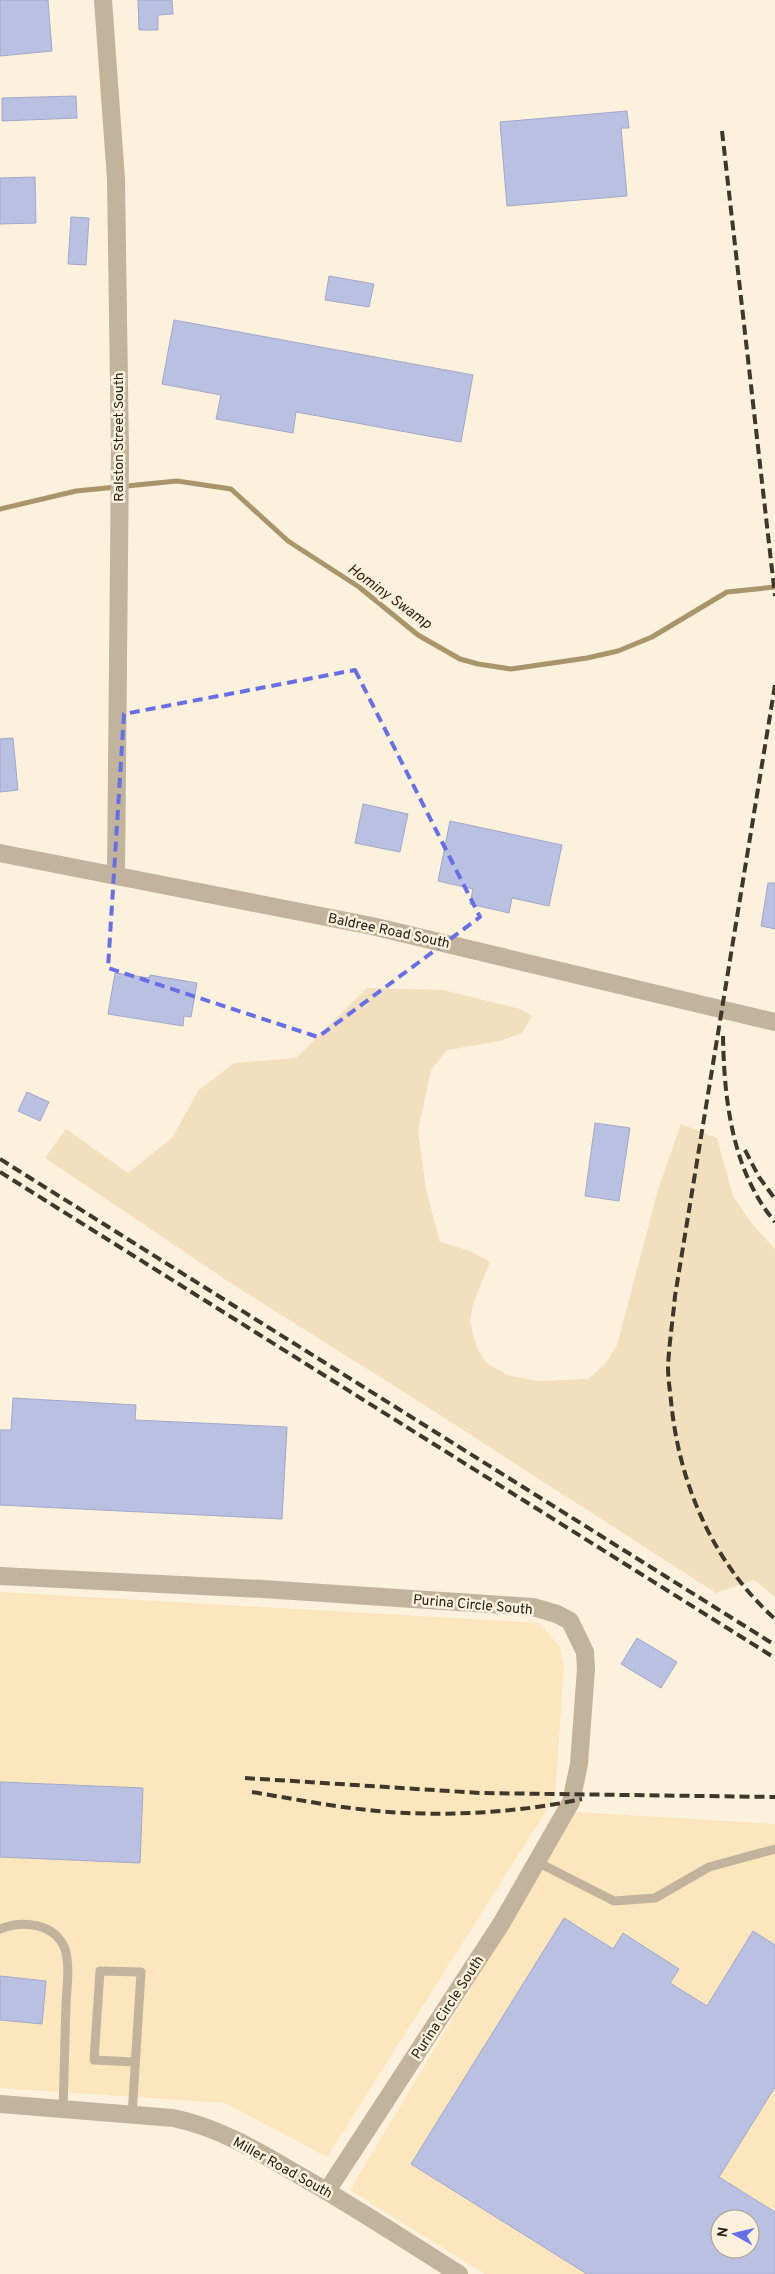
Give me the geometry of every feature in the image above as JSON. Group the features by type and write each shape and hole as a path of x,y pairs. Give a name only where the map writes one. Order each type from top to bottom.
{"street":[{"name":"Ralston Street South","path":"103,0 116,179 120,454 116,876"},
{"name":"Baldree Road South","path":"0,853 372,926 775,1022"},
{"name":"Purina Circle South","path":"0,1576 263,1589 532,1608 557,1614 570,1622 584,1652 586,1669 579,1764 571,1802 501,1924 328,2191"},
{"name":"Miller Road South","path":"0,2104 173,2118 194,2122 244,2143 328,2191 458,2274"}],"lane":[{"path":"537,1862 614,1901 655,1898 709,1867 775,1850"},
{"path":"0,1929 12,1924 38,1925 56,1934 65,1950 67,1975 63,2110"},
{"path":"132,2116 141,1972 100,1971 94,2060 135,2062"}],"highlighted area":[{"path":"355,670 480,917 318,1037 108,968 124,714"}],"shaded area":[{"path":"367,988 443,990 520,1009 532,1016 522,1033 500,1041 447,1050 431,1070 418,1131 426,1189 440,1242 470,1251 490,1262 473,1304 470,1321 476,1346 486,1363 510,1376 539,1381 588,1379 605,1364 617,1345 658,1190 681,1124 717,1138 733,1196 752,1224 775,1249 775,1597 754,1580 716,1593 415,1399 232,1284 45,1158 66,1129 128,1173 172,1138 198,1091 234,1063 296,1058"},
{"path":"0,1592 539,1623 560,1647 564,1666 555,1797 327,2157 225,2103 0,2088"},
{"path":"576,1812 775,1824 775,2274 485,2274 350,2190"}],"building":[{"path":"0,0 48,0 52,51 0,56"},
{"path":"138,0 172,0 173,14 158,15 158,30 139,30"},
{"path":"76,96 77,118 2,121 2,98"},
{"path":"627,111 629,128 621,128 627,196 507,206 500,122"},
{"path":"35,177 36,223 0,224 0,178"},
{"path":"71,217 89,218 86,265 68,264"},
{"path":"329,276 374,284 369,307 325,300"},
{"path":"174,320 473,375 461,442 296,412 293,433 216,419 221,395 162,384"},
{"path":"13,738 18,790 0,792 0,739"},
{"path":"363,804 408,814 400,852 355,843"},
{"path":"450,821 562,845 549,906 512,898 509,913 470,904 473,889 438,881"},
{"path":"768,883 775,883 775,929 761,926"},
{"path":"115,973 149,978 150,975 197,983 191,1017 184,1016 183,1026 108,1014"},
{"path":"27,1092 49,1102 40,1121 18,1111"},
{"path":"595,1123 630,1128 619,1201 585,1196"},
{"path":"13,1398 136,1405 135,1420 287,1427 282,1519 0,1505 0,1430 11,1430"},
{"path":"637,1638 677,1662 661,1688 621,1664"},
{"path":"0,1782 143,1788 140,1863 0,1857"},
{"path":"564,1918 613,1949 623,1933 679,1969 670,1983 707,2006 753,1931 775,1945 775,2087 719,2177 775,2212 775,2274 587,2274 411,2164"},
{"path":"0,1976 46,1981 42,2024 0,2020"}],"waterway":[{"name":"Hominy Swamp","path":"0,509 76,491 177,481 231,489 288,541 359,587 418,635 460,659 511,669 587,658 618,651 652,637 727,592 775,587"}],"railway":[{"path":"722,131 775,596"},
{"path":"775,685 675,1296 668,1367 675,1432 691,1492 717,1547 734,1573 753,1597 775,1619"},
{"path":"723,1036 726,1084 733,1134 749,1180 760,1202 775,1222"},
{"path":"745,1150 759,1177 775,1199"},
{"path":"0,1159 775,1645"},
{"path":"0,1172 775,1658"},
{"path":"245,1778 480,1793 775,1797"},
{"path":"252,1792 361,1809 427,1814 506,1811 582,1799"}]}
